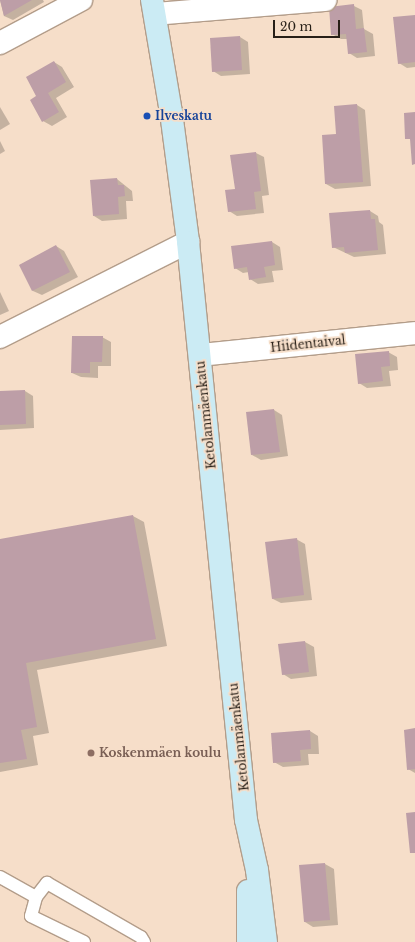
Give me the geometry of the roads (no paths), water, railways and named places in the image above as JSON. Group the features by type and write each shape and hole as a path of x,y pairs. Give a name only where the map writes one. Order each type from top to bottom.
{"main road":[{"name":"Ketolanmäenkatu","path":"154,7 171,112 188,242 248,832 248,942"},
{"name":"Ketolanmäenkatu","path":"248,832 257,870 266,942"}],"street":[{"path":"0,43 81,0"},
{"path":"154,7 325,0"},
{"path":"0,337 188,242"},
{"name":"Hiidentaival","path":"200,355 415,333"}],"lane":[{"path":"0,877 36,897"},
{"path":"84,942 31,916 36,897 47,883 141,937 144,942"}],"place":[{"name":"Ilveskatu","path":"147,116"},
{"name":"Koskenmäen koulu","path":"91,753"}]}
